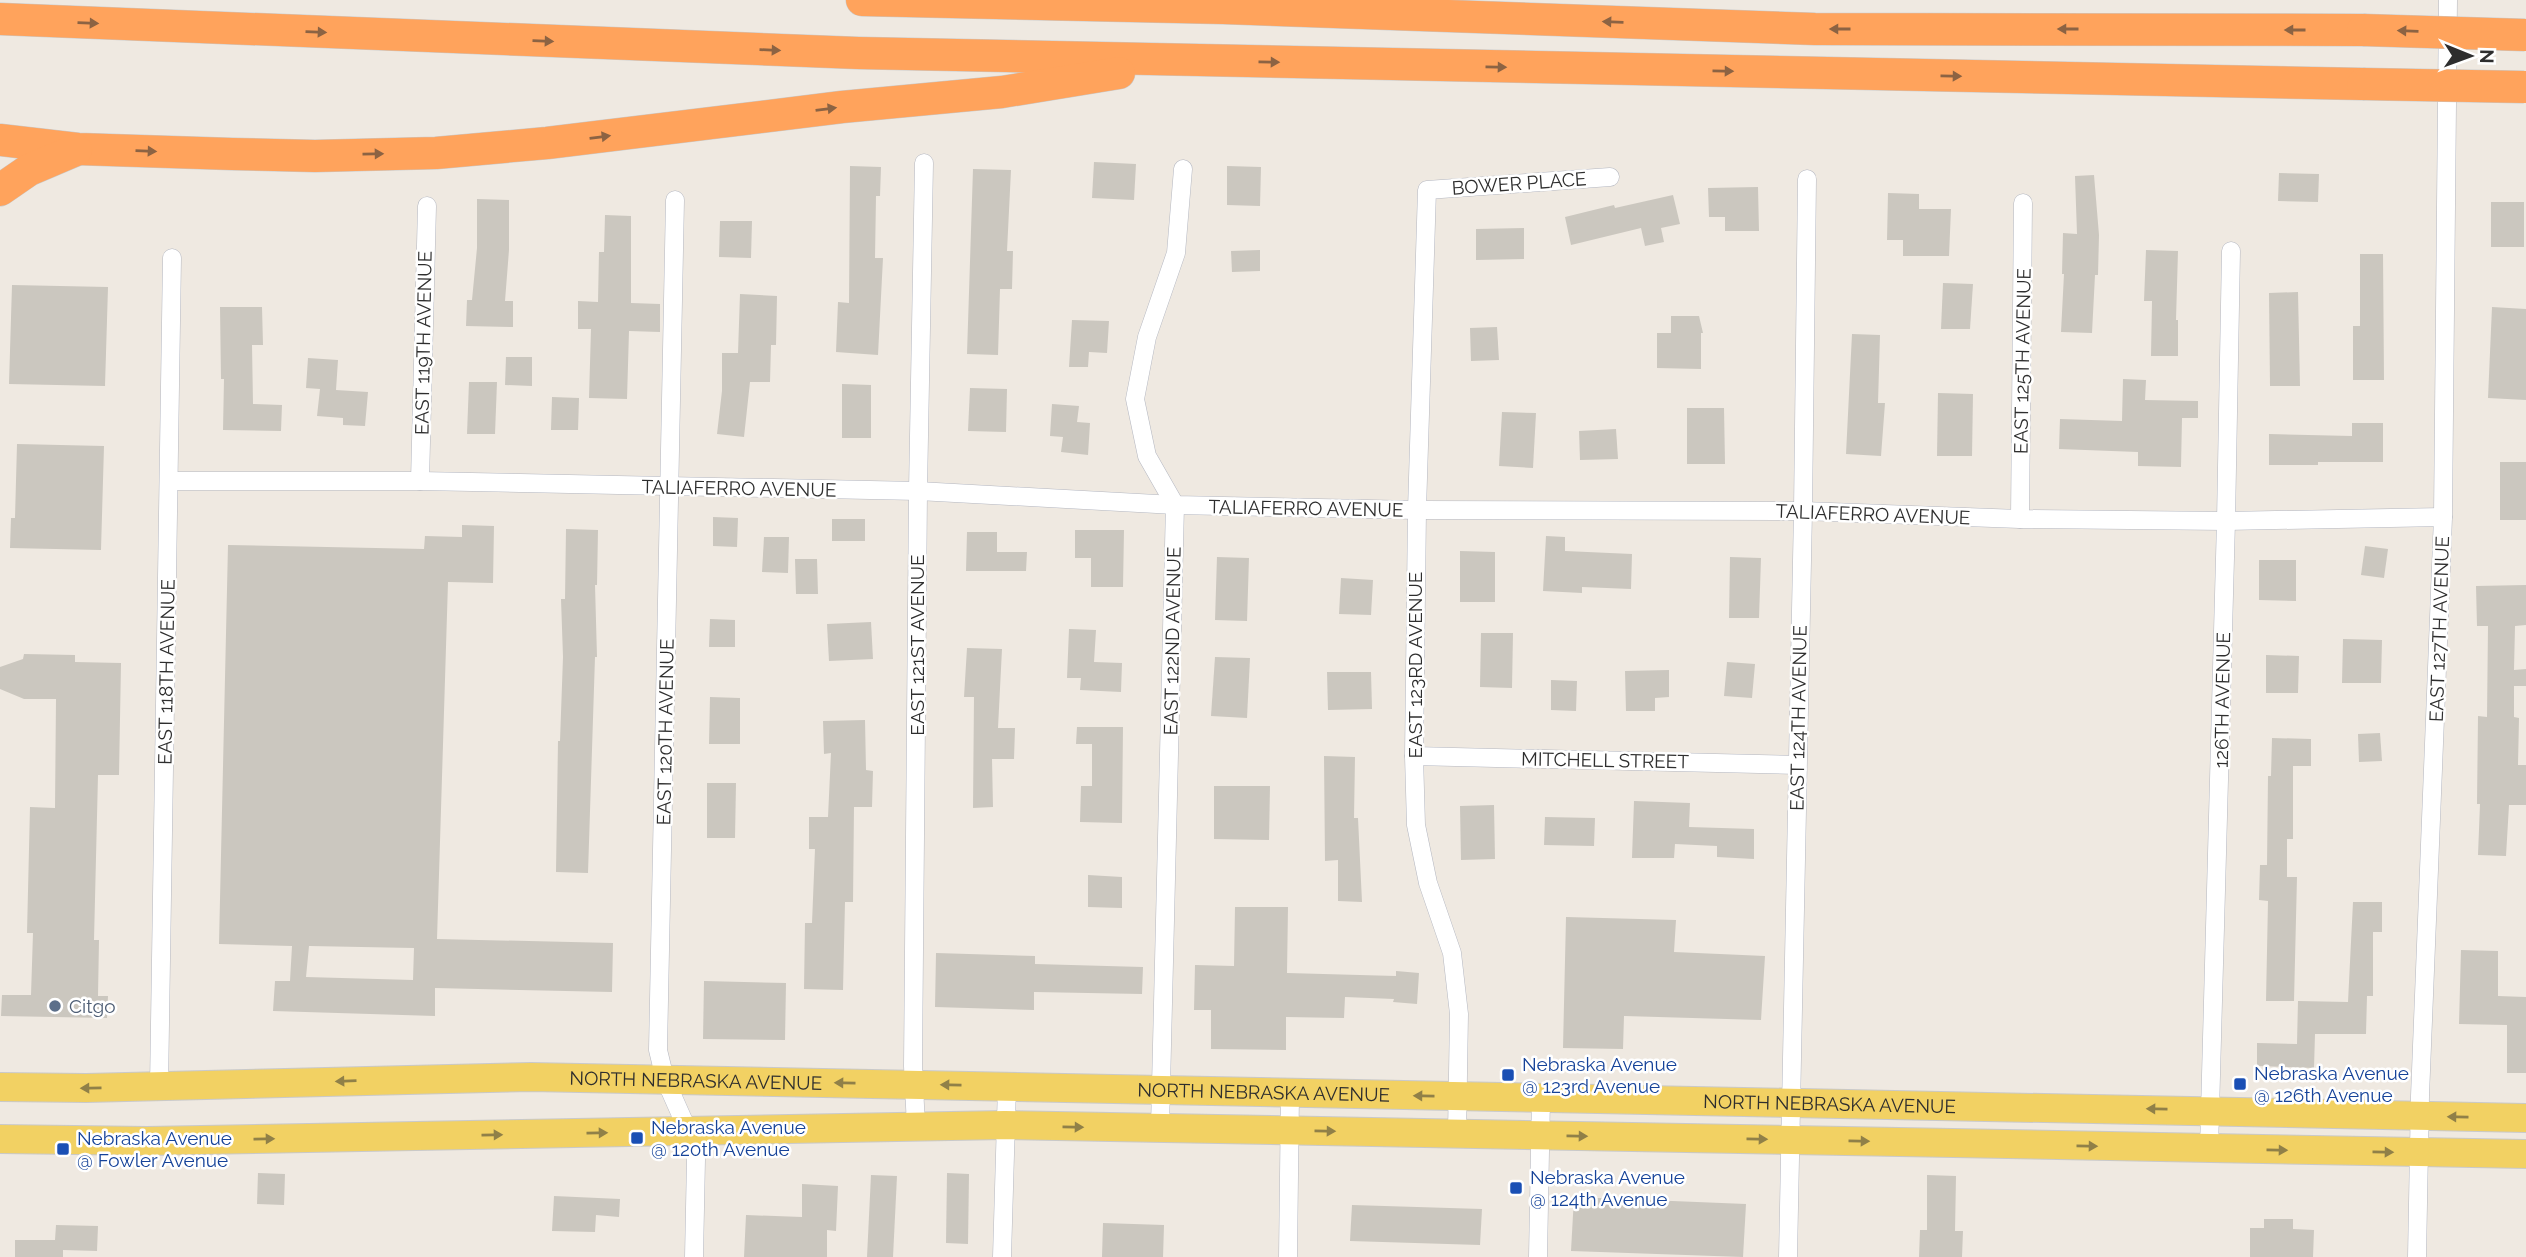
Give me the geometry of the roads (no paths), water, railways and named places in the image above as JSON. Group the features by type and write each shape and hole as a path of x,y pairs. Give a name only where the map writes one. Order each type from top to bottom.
{"highway":[{"path":"862,0 1223,8 1815,29 2364,30 2526,34"},
{"path":"1177,0 1223,8"},
{"path":"10,19 858,53 2525,87"},
{"path":"0,140 78,149 315,156 475,150 842,107 1002,92 1200,61"},
{"path":"0,190 29,170 78,149"}],"main road":[{"name":"NORTH NEBRASKA AVENUE","path":"0,1087 159,1087 531,1077 2526,1118"},
{"name":"NORTH NEBRASKA AVENUE","path":"0,1139 147,1141 1005,1125 2526,1154"}],"street":[{"name":"EAST 127TH AVENUE","path":"2417,1257 2419,1116 2443,517 2448,0"},
{"name":"EAST 121ST AVENUE","path":"916,1126 913,1084 924,163"},
{"path":"1175,505 1147,456 1135,399 1147,337 1176,253 1183,169"},
{"name":"BOWER PLACE","path":"1427,190 1611,177"},
{"name":"EAST 124TH AVENUE","path":"1788,1257 1807,179"},
{"name":"EAST 123RD AVENUE","path":"1427,190 1417,510 1414,756 1416,825 1427,883 1452,953 1459,1014 1457,1134"},
{"name":"EAST 120TH AVENUE","path":"675,200 658,1050 665,1079 688,1132 696,1159 694,1257"},
{"name":"EAST 125TH AVENUE","path":"2020,519 2023,203"},
{"name":"EAST 119TH AVENUE","path":"420,481 427,206"},
{"name":"126TH AVENUE","path":"2209,1149 2231,251"},
{"name":"EAST 118TH AVENUE","path":"159,1087 172,258"},
{"name":"TALIAFERRO AVENUE","path":"169,481 420,481 918,491 1175,505 1417,510 1803,511 2020,519 2226,521 2443,517"},
{"name":"EAST 122ND AVENUE","path":"1160,1128 1175,505"},
{"name":"MITCHELL STREET","path":"1414,756 1797,765"},
{"path":"1002,1257 1007,1086"},
{"path":"1288,1257 1290,1094"},
{"path":"1538,1257 1541,1098"}],"place":[{"name":"Citgo","path":"55,1006"},
{"name":"Nebraska Avenue @ 123rd Avenue","path":"1508,1075"},
{"name":"Nebraska Avenue @ 126th Avenue","path":"2240,1084"},
{"name":"Nebraska Avenue @ 120th Avenue","path":"637,1138"},
{"name":"Nebraska Avenue @ Fowler Avenue","path":"63,1149"},
{"name":"Nebraska Avenue @ 124th Avenue","path":"1516,1188"}]}
